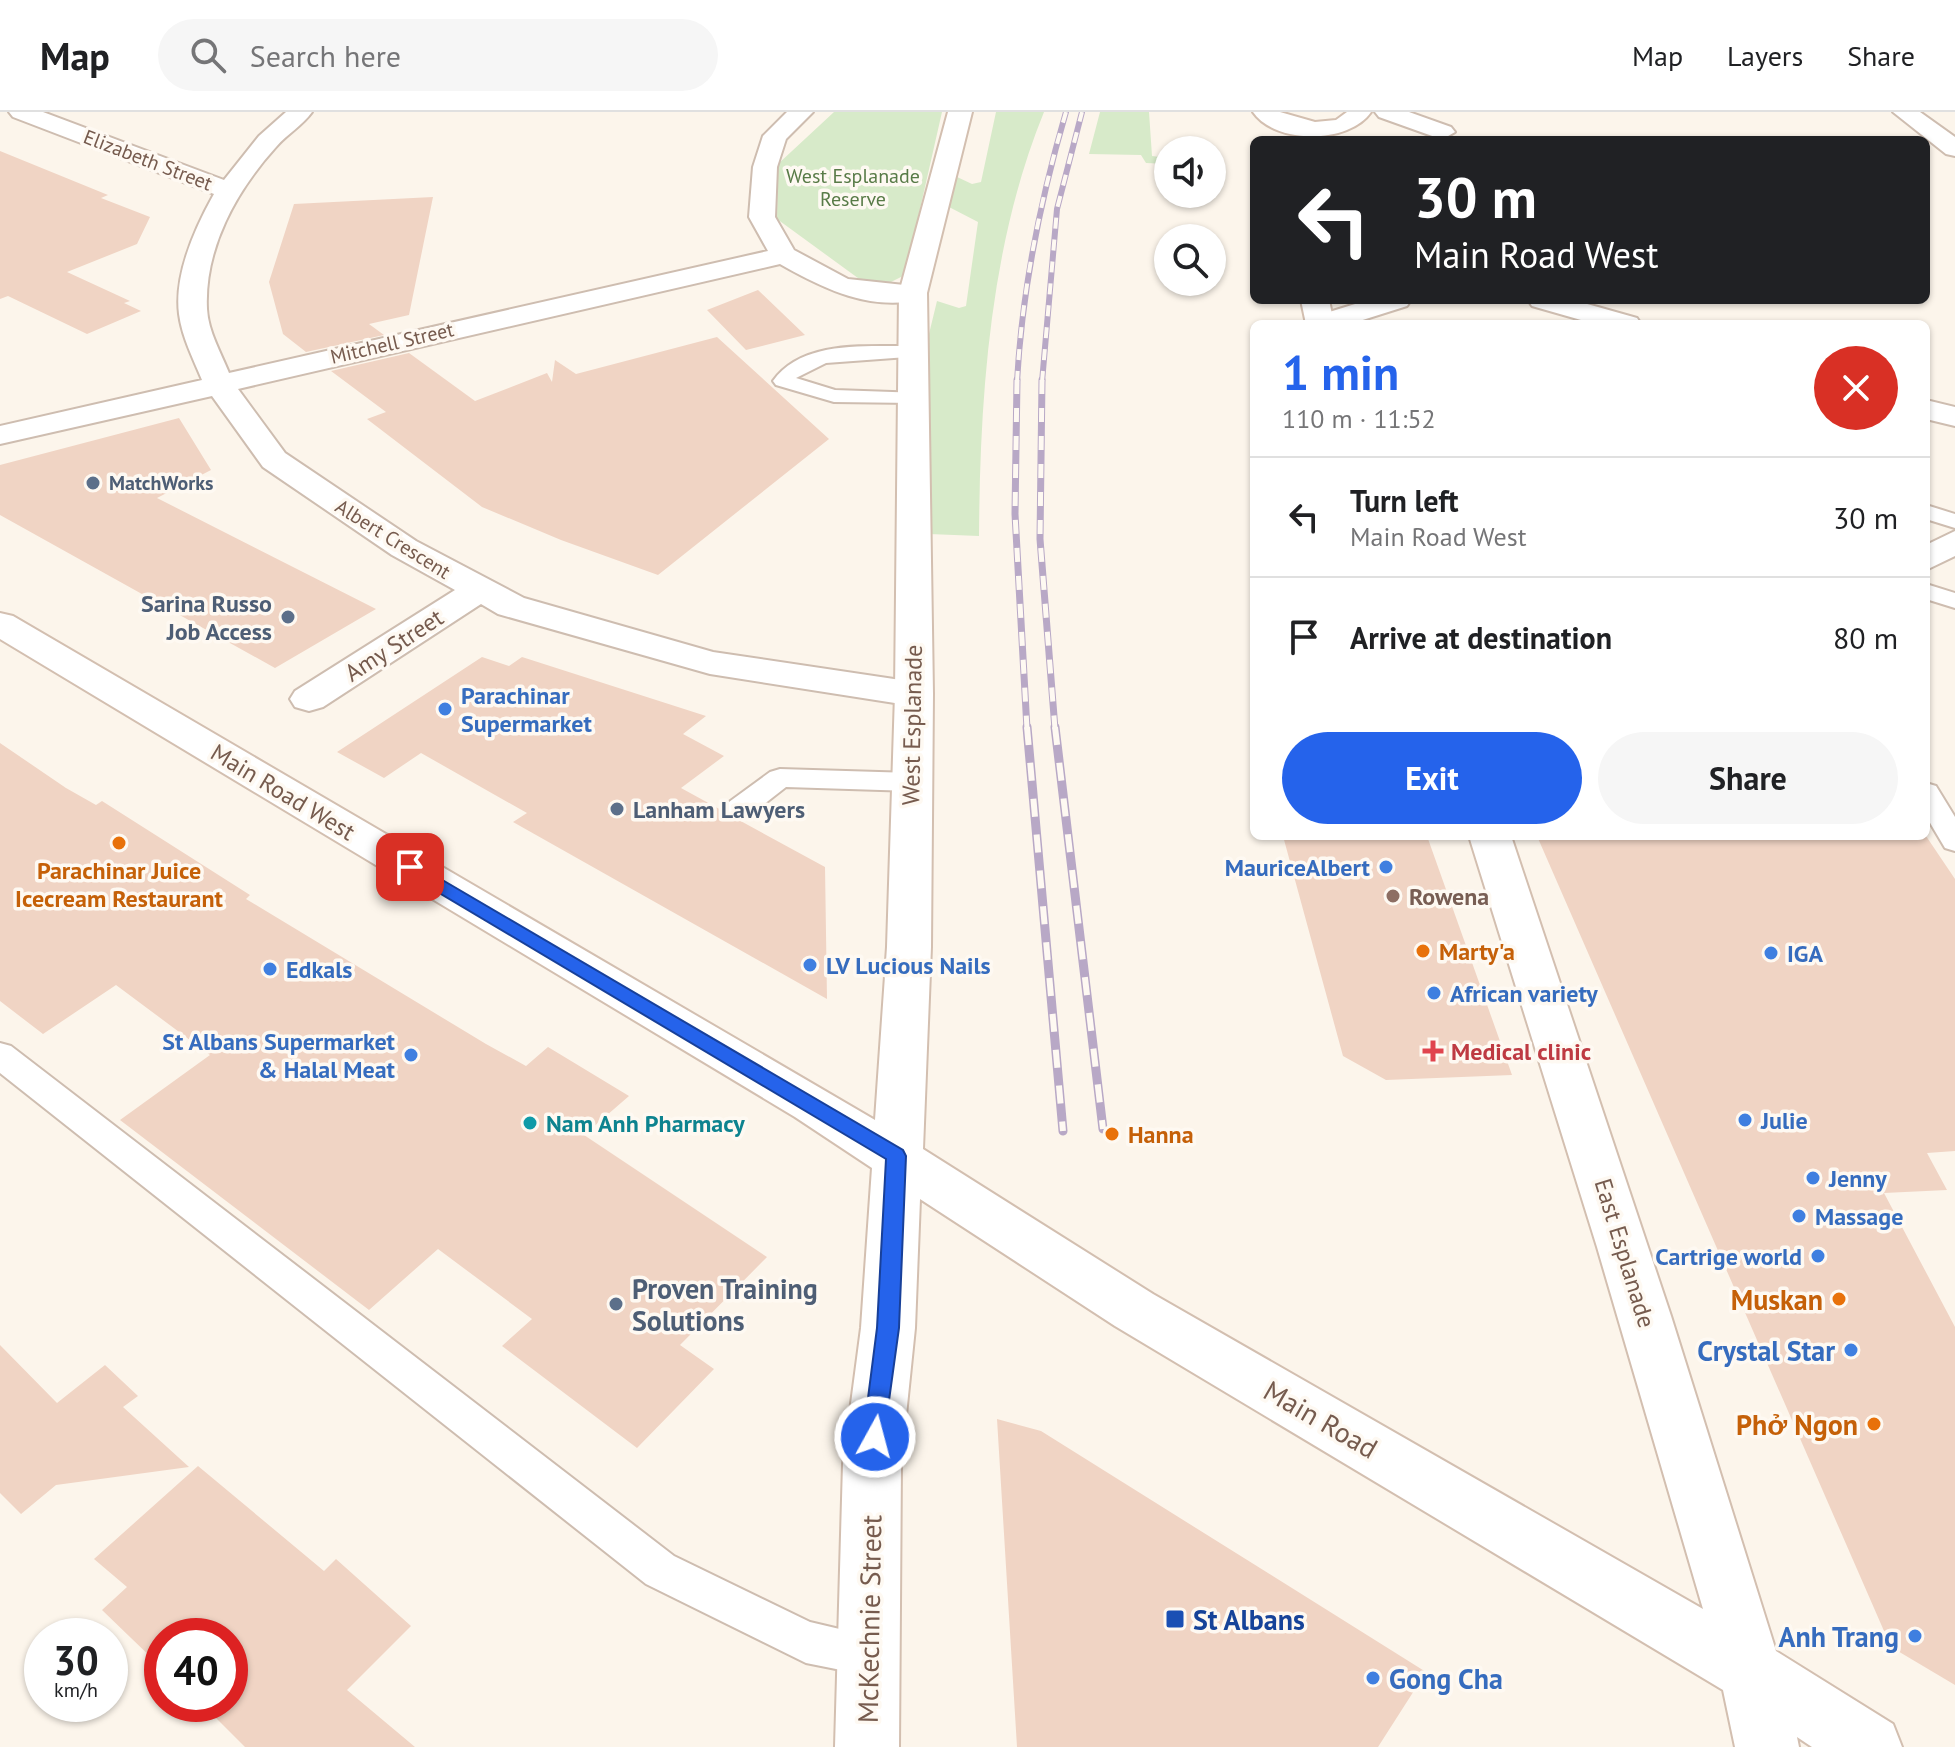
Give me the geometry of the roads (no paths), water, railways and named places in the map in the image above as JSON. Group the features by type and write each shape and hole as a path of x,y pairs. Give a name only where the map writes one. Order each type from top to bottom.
{"street":[{"name":"Elizabeth Street","path":"21,112 229,191"},
{"name":"Albert Crescent","path":"300,112 268,141 229,191 208,229 194,290 198,334 218,383 274,460 404,548 478,591 511,606 710,663 914,694"},
{"path":"801,112 775,136 765,167 762,217 784,255 817,276 850,288 913,293"},
{"name":"West Esplanade","path":"896,1156 909,947 914,694 913,293 960,112"},
{"path":"1272,117 1306,128 1348,124 1385,112 1447,136"},
{"path":"1427,112 1447,136"},
{"path":"1905,112 1955,149"},
{"path":"1272,117 1297,136"},
{"name":"Mitchell Street","path":"0,435 784,255"},
{"path":"1333,320 1384,304"},
{"path":"1556,304 1613,320"},
{"path":"1930,410 1955,417"},
{"path":"1930,557 1955,541"},
{"name":"Amy Street","path":"309,699 478,591"},
{"name":"Main Road West","path":"0,624 896,1156"},
{"name":"East Esplanade","path":"1491,840 1580,1106 1752,1672 1767,1747"},
{"name":"McKechnie Street","path":"867,1747 872,1464 888,1328 896,1156"},
{"name":"Main Road","path":"896,1156 1134,1310 1752,1672 1870,1747"}],"lane":[{"path":"914,352 812,359 793,368 783,381 834,396 914,397"},
{"path":"1930,513 1955,521"},
{"path":"1930,592 1955,601"},
{"path":"739,809 780,778 912,782"},
{"path":"1930,799 1955,841"},
{"path":"0,1055 660,1570 806,1642 871,1655"}],"railway":[{"path":"1017,382 1023,313 1034,246 1066,112"},
{"path":"1042,382 1057,209 1082,112"},
{"path":"1017,380 1015,514 1027,729"},
{"path":"1042,380 1040,539 1055,729"},
{"path":"1027,727 1063,1131"},
{"path":"1055,727 1103,1129"}],"place":[{"name":"MatchWorks","path":"93,483"},
{"name":"Sarina Russo Job Access","path":"288,617"},
{"name":"Parachinar Supermarket","path":"445,709"},
{"name":"Lanham Lawyers","path":"617,809"},
{"name":"Parachinar Juice Icecream Restaurant","path":"119,843"},
{"name":"MauriceAlbert","path":"1386,867"},
{"name":"Rowena","path":"1393,896"},
{"name":"Marty'a","path":"1423,951"},
{"name":"IGA","path":"1771,953"},
{"name":"LV Lucious Nails","path":"810,965"},
{"name":"Edkals","path":"270,969"},
{"name":"African variety","path":"1434,993"},
{"name":"Medical clinic","path":"1433,1051"},
{"name":"St Albans Supermarket & Halal Meat","path":"411,1055"},
{"name":"Julie","path":"1745,1120"},
{"name":"Nam Anh Pharmacy","path":"530,1123"},
{"name":"Hanna","path":"1112,1134"},
{"name":"Jenny","path":"1813,1178"},
{"name":"Massage","path":"1799,1216"},
{"name":"Cartrige world","path":"1818,1256"},
{"name":"Muskan","path":"1839,1299"},
{"name":"Proven Training Solutions","path":"616,1304"},
{"name":"Crystal Star","path":"1851,1350"},
{"name":"Phở Ngon","path":"1874,1424"},
{"name":"St Albans","path":"1175,1619"},
{"name":"Anh Trang","path":"1915,1636"},
{"name":"Gong Cha","path":"1373,1678"}],"park label":[{"name":"West Esplanade Reserve","path":"853,188"}]}
